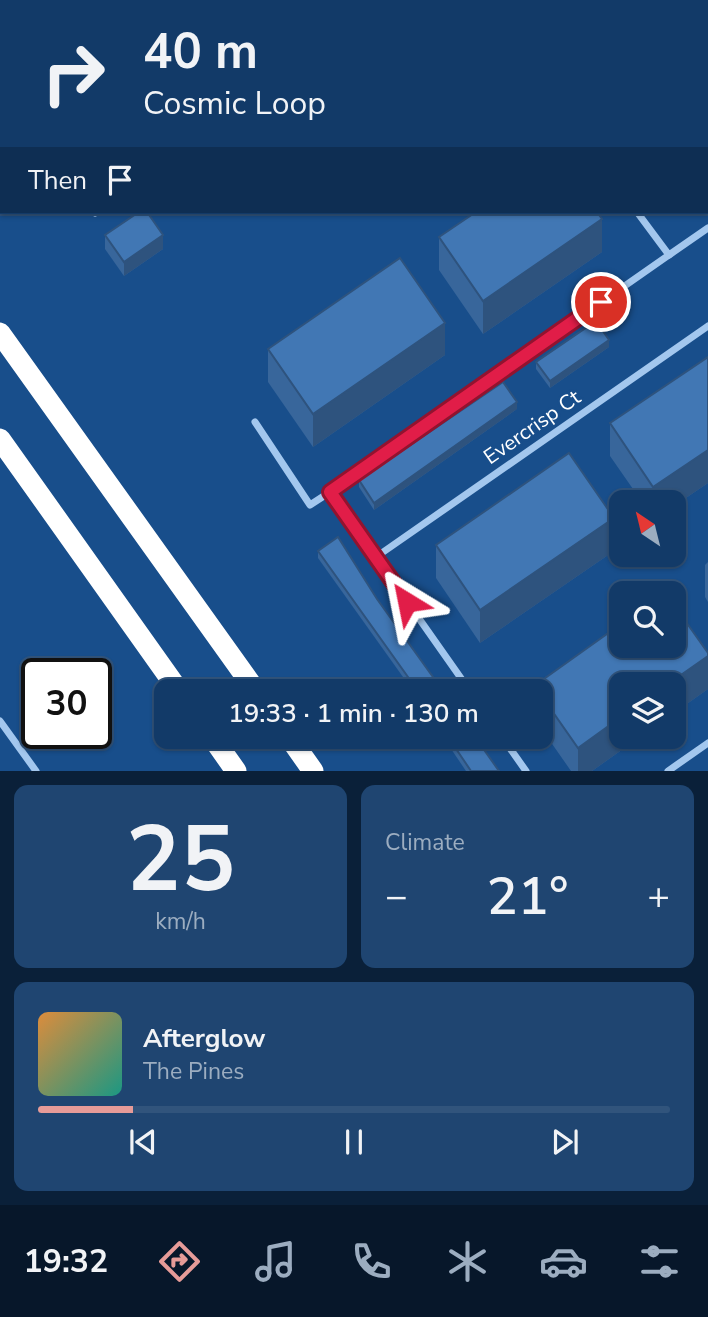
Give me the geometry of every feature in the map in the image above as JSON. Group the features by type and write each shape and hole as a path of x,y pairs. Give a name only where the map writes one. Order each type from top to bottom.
{"highway":[{"path":"0,333 247,679"},
{"path":"0,439 170,679"},
{"path":"220,749 236,771"},
{"path":"297,749 313,771"}],"street":[{"path":"638,214 669,255"},
{"path":"255,422 310,505 708,228"},
{"name":"Evercrisp Ct","path":"376,557 708,326"},
{"path":"330,492 462,679"},
{"path":"0,721 36,771"},
{"path":"667,771 708,743"},
{"path":"510,749 526,771"}],"building":[{"path":"136,214 148,214 163,235 124,262 105,235"},
{"path":"473,214 598,214 602,219 483,301 439,237"},
{"path":"400,258 445,323 313,414 268,349"},
{"path":"596,321 609,340 550,381 536,362"},
{"path":"708,357 708,450 653,487 610,423"},
{"path":"503,382 517,402 374,503 359,480"},
{"path":"569,453 609,511 609,521 480,610 436,545"},
{"path":"338,537 377,599 434,679 409,679 318,551"},
{"path":"686,622 708,653 708,656 685,672 609,672 609,726 578,748 553,712 553,679 544,679 609,633 609,658 686,658"},
{"path":"456,749 483,749 499,771 471,771"}],"route":[{"path":"407,602 330,492 601,302"}]}
